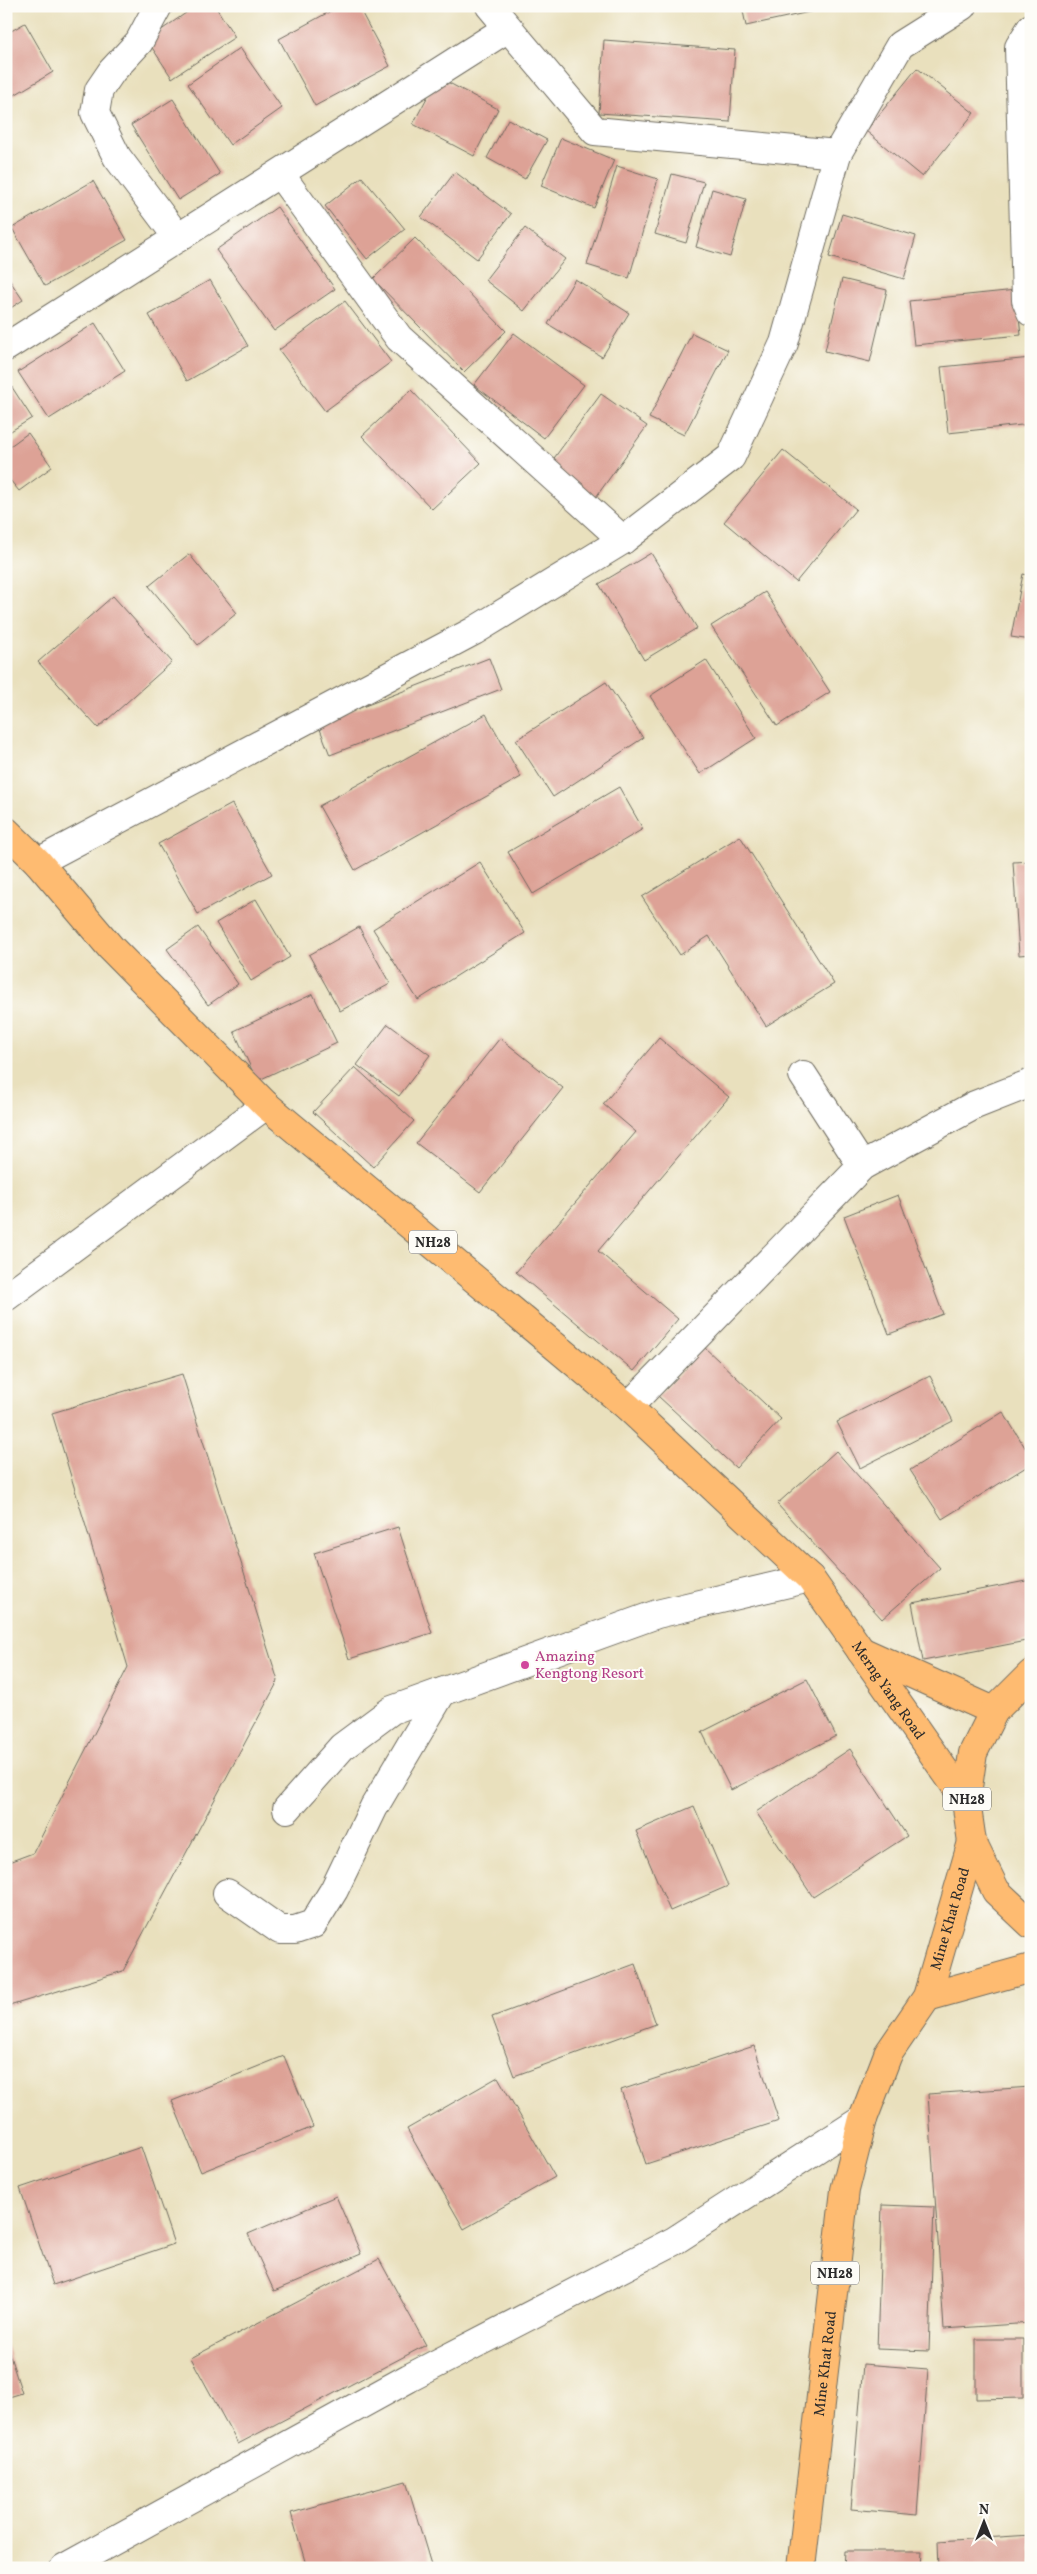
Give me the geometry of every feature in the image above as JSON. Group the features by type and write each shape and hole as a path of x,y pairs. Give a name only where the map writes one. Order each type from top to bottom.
{"highway":[{"name":"NH28","path":"6,831 38,862 111,948 266,1105 628,1407 810,1578 860,1651"},
{"name":"Merng Yang Road","path":"860,1651 994,1711"},
{"name":"Merng Yang Road","path":"860,1651 966,1801"},
{"name":"NH28","path":"1031,1674 994,1711 973,1754 966,1801 972,1842 996,1891 1031,1924"},
{"name":"Mine Khat Road","path":"801,2568 845,2190 863,2120 888,2054 927,1997 972,1842"},
{"name":"Mine Khat Road","path":"927,1997 1031,1968"}],"street":[{"path":"158,6 139,42 112,71 99,90 95,113 117,157 178,238"},
{"path":"490,6 595,131 837,154"},
{"path":"38,862 474,630 623,540 731,458 784,343 837,154 900,45 962,6"},
{"path":"6,347 508,28"},
{"path":"1031,28 1019,47 1026,300 1031,312"},
{"path":"280,174 398,338 623,540"},
{"path":"803,1075 862,1166"},
{"path":"628,1407 862,1166 975,1105 1031,1083"},
{"path":"6,1297 266,1105"},
{"path":"287,1810 342,1747 392,1710 657,1614 810,1578"},
{"path":"227,1893 280,1930 296,1930 313,1924 334,1890 374,1807 442,1692"},
{"path":"64,2568 409,2378 674,2242 863,2120"}],"building":[{"path":"196,6 215,6 235,37 172,78 147,40"},
{"path":"340,6 358,6 390,66 315,106 279,39"},
{"path":"742,6 832,6 832,7 746,26"},
{"path":"25,23 53,72 6,100 6,34"},
{"path":"604,40 735,50 730,122 599,113"},
{"path":"240,48 282,108 230,145 188,84"},
{"path":"917,68 974,113 922,177 866,131"},
{"path":"438,77 498,109 474,156 413,124"},
{"path":"173,99 220,174 178,200 131,125"},
{"path":"508,119 547,140 525,179 487,158"},
{"path":"561,138 614,160 594,208 541,186"},
{"path":"617,166 658,179 629,278 587,265"},
{"path":"455,172 511,214 477,259 421,217"},
{"path":"672,174 704,182 686,243 655,234"},
{"path":"362,177 405,229 367,259 325,206"},
{"path":"93,181 127,240 45,286 12,228"},
{"path":"712,189 746,199 730,257 696,247"},
{"path":"277,207 335,289 274,331 216,250"},
{"path":"842,214 916,236 904,279 829,257"},
{"path":"525,228 565,259 524,311 485,280"},
{"path":"415,238 506,331 464,372 373,279"},
{"path":"6,275 23,300 6,311"},
{"path":"575,279 629,313 602,357 548,324"},
{"path":"842,279 887,290 870,362 825,351"},
{"path":"210,280 248,346 187,381 149,315"},
{"path":"1016,290 1021,335 914,345 909,301"},
{"path":"345,301 391,362 325,411 279,350"},
{"path":"95,323 125,371 49,419 18,372"},
{"path":"514,333 584,385 544,438 474,385"},
{"path":"692,333 728,350 684,435 649,418"},
{"path":"1031,358 1031,424 948,433 941,367"},
{"path":"6,378 32,418 6,434"},
{"path":"411,390 481,463 432,509 362,436"},
{"path":"601,394 647,426 596,497 549,465"},
{"path":"28,433 52,467 19,491 6,475 6,449"},
{"path":"783,450 856,509 796,582 724,522"},
{"path":"651,553 697,628 644,660 599,584"},
{"path":"189,554 237,613 198,645 149,586"},
{"path":"1023,574 1031,576 1031,640 1011,637"},
{"path":"765,592 830,692 777,726 711,626"},
{"path":"113,596 172,662 98,728 38,662"},
{"path":"489,658 501,689 330,755 318,724"},
{"path":"706,660 756,738 700,774 650,696"},
{"path":"606,682 643,738 553,797 516,740"},
{"path":"486,714 521,777 355,870 319,806"},
{"path":"619,787 643,829 533,894 508,852"},
{"path":"232,804 272,874 198,914 158,844"},
{"path":"740,836 834,984 766,1026 709,936 680,955 642,897"},
{"path":"1031,861 1031,954 1019,955 1013,862"},
{"path":"480,862 525,933 418,1000 373,929"},
{"path":"256,899 290,957 251,981 216,923"},
{"path":"198,927 238,984 208,1005 167,949"},
{"path":"359,927 390,984 340,1011 309,955"},
{"path":"313,994 337,1043 257,1081 234,1031"},
{"path":"388,1024 430,1055 399,1096 357,1065"},
{"path":"500,1038 563,1088 480,1192 416,1143"},
{"path":"659,1038 729,1097 598,1251 678,1319 634,1371 516,1272 636,1132 603,1104"},
{"path":"355,1067 414,1121 373,1167 313,1112"},
{"path":"898,1195 943,1314 889,1334 844,1216"},
{"path":"704,1347 781,1419 736,1468 658,1396"},
{"path":"182,1374 278,1681 123,1971 6,2007 6,1863 33,1853 128,1667 52,1413"},
{"path":"930,1376 953,1421 860,1468 837,1422"},
{"path":"1003,1412 1031,1457 1031,1464 942,1519 910,1470"},
{"path":"836,1451 940,1568 882,1619 777,1504"},
{"path":"398,1527 432,1633 349,1659 314,1553"},
{"path":"1031,1580 1031,1640 923,1661 912,1603"},
{"path":"807,1679 836,1736 731,1790 702,1732"},
{"path":"850,1749 907,1836 813,1897 756,1812"},
{"path":"694,1806 728,1886 670,1911 636,1831"},
{"path":"635,1964 656,2024 514,2076 492,2017"},
{"path":"754,2046 779,2121 646,2164 621,2090"},
{"path":"284,2056 313,2127 201,2172 172,2101"},
{"path":"498,2077 555,2177 464,2229 407,2129"},
{"path":"1031,2087 1031,2323 944,2329 928,2094"},
{"path":"141,2147 174,2244 53,2285 20,2188"},
{"path":"336,2196 361,2254 274,2291 248,2234"},
{"path":"882,2205 934,2207 929,2351 877,2349"},
{"path":"379,2259 426,2345 238,2444 191,2358"},
{"path":"976,2339 1023,2339 1023,2398 976,2399"},
{"path":"6,2344 22,2393 6,2398"},
{"path":"863,2364 928,2369 917,2515 851,2509"},
{"path":"406,2481 432,2568 307,2568 291,2513"},
{"path":"1031,2535 1031,2568 939,2568 938,2541"},
{"path":"845,2551 922,2551 921,2568 844,2568"}],"place":[{"name":"Amazing Kengtong Resort","path":"525,1665"}]}
